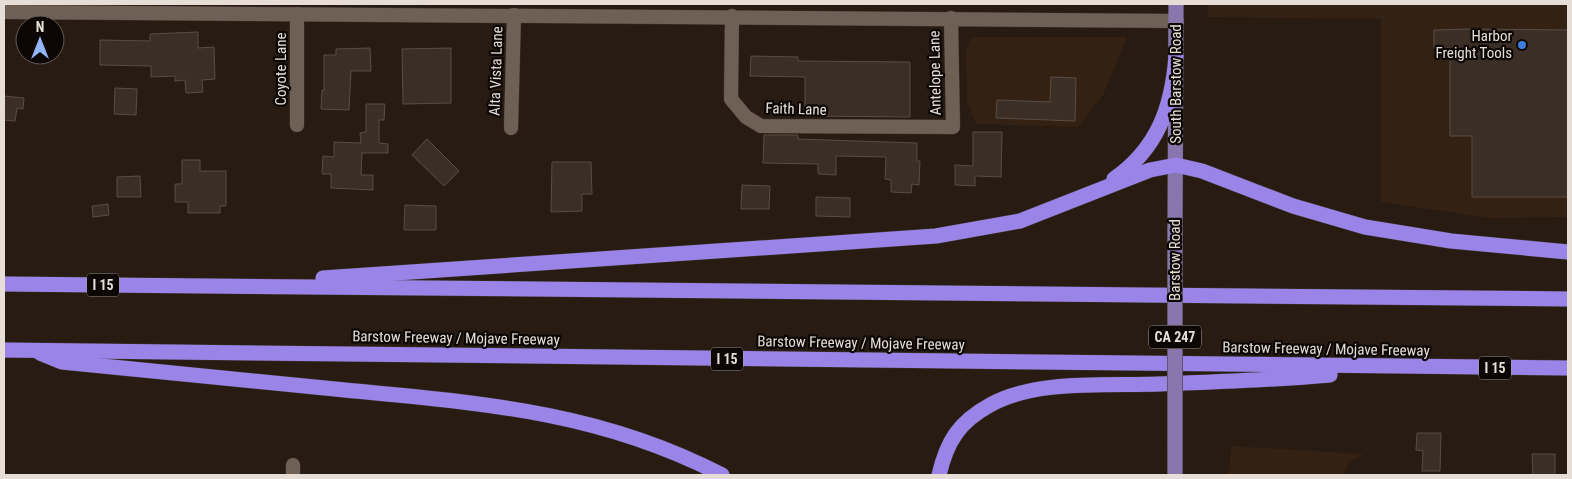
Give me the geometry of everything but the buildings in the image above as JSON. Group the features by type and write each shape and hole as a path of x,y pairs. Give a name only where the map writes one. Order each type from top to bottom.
{"highway":[{"path":"1099,190 1120,175 1136,160 1162,122 1171,98 1176,56"},
{"path":"202,286 708,253 852,240 936,236 1020,221 1150,170 1176,165 1202,171 1293,206 1365,227 1451,241 1568,252"},
{"name":"I 15","path":"4,284 1568,299"},
{"name":"Barstow Freeway / Mojave Freeway","path":"4,350 1422,368 1568,368"},
{"path":"32,350 62,362 477,403 560,417 628,435 663,448 722,475"},
{"path":"940,475 944,452 956,432 972,416 992,404 1013,395 1063,387 1259,381 1422,368"}],"main road":[{"name":"South Barstow Road","path":"1176,4 1176,165"},
{"name":"Barstow Road","path":"1175,475 1176,165"}],"street":[{"path":"4,12 297,14 427,9 514,15 1177,21"},
{"name":"Coyote Lane","path":"297,14 297,125"},
{"name":"Alta Vista Lane","path":"511,128 514,15"},
{"name":"Faith Lane","path":"732,16 731,99 746,117 761,126 953,127"},
{"name":"Antelope Lane","path":"950,18 953,127"}],"shaded area":[{"path":"1208,4 1568,4 1568,217 1490,218 1381,202 1381,19 1208,17"},
{"path":"974,37 1127,37 1103,95 1078,127 976,124 967,102 966,53 969,41"},
{"path":"1231,446 1364,454 1353,460 1347,467 1344,475 1229,475"}],"place":[{"name":"Harbor Freight Tools","path":"1522,45"}]}
